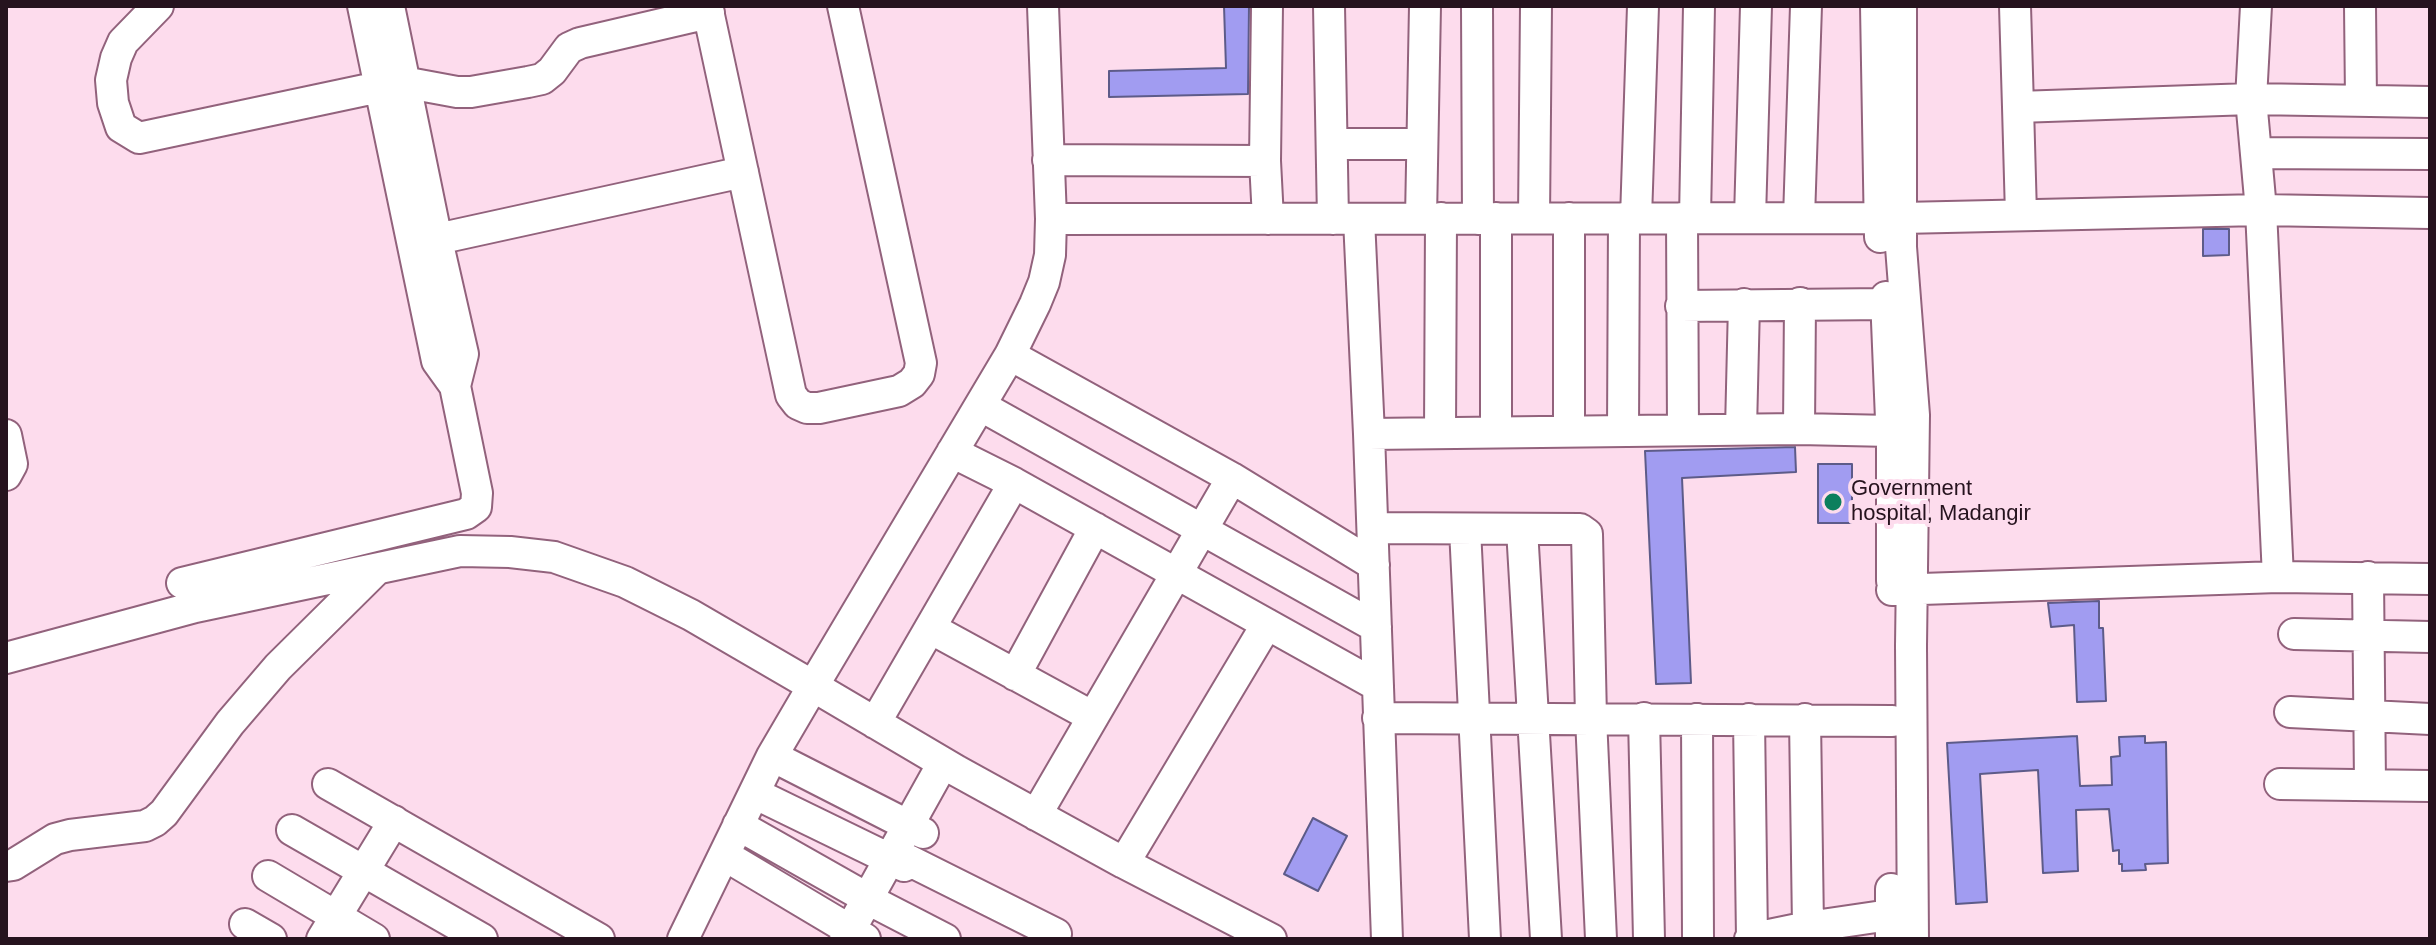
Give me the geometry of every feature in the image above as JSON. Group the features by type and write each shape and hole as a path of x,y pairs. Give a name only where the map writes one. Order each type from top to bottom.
{"street":[{"path":"158,6 123,42 111,80 113,103 121,127 139,138 391,84 471,92 542,79 569,48 580,43 708,10 791,395 798,404 807,408 899,391 912,383 919,374 921,363 843,6"},
{"path":"182,583 471,512 476,507 477,493 455,386 463,354 425,242 391,84 363,6"},
{"path":"389,6 391,84"},
{"path":"683,939 772,756 981,406 1010,355 1044,282 1050,255 1051,219 1043,6"},
{"path":"1267,6 1265,161 1268,219"},
{"path":"1329,6 1332,144 1346,219 1369,434 1387,939"},
{"path":"1425,6 1422,144 1431,218 1440,433"},
{"path":"1477,6 1496,432"},
{"path":"1534,218 1536,6"},
{"path":"1623,431 1630,218 1643,6"},
{"path":"1683,430 1681,306 1699,6"},
{"path":"1750,218 1756,6"},
{"path":"1799,218 1806,6"},
{"path":"1876,6 1890,218 1901,247 1914,415 1892,721 1902,926"},
{"path":"1901,6 1886,304 1902,590 1902,926"},
{"path":"2015,6 2021,215"},
{"path":"2256,6 2251,99 2261,210 2278,577"},
{"path":"2360,6 2361,100"},
{"path":"2018,107 2251,99 2430,102"},
{"path":"1332,144 1422,144"},
{"path":"2256,153 2430,154"},
{"path":"1048,160 1265,161"},
{"path":"425,242 743,172"},
{"path":"1051,219 1890,218 2261,210 2430,213"},
{"path":"1569,218 1569,431"},
{"path":"1799,429 1800,303"},
{"path":"1741,429 1744,304"},
{"path":"1681,306 1886,304"},
{"path":"1010,355 1232,478 1374,565"},
{"path":"981,406 1376,627"},
{"path":"1369,434 1741,429 1891,431"},
{"path":"6,435 12,464 6,475"},
{"path":"952,452 1014,483 1378,686"},
{"path":"1036,815 1232,478"},
{"path":"875,723 1014,483"},
{"path":"1015,675 1095,528"},
{"path":"1373,528 1580,529 1587,534 1601,939"},
{"path":"1465,529 1485,939"},
{"path":"1522,529 1546,939"},
{"path":"6,658 195,607 460,551 554,557 625,582 665,602 1036,815 1271,939"},
{"path":"6,866 13,865 55,839 145,826 155,821 230,723 278,667 379,568"},
{"path":"1902,590 2278,577 2430,579"},
{"path":"2368,577 2370,784"},
{"path":"1124,863 1267,624"},
{"path":"930,628 1093,717"},
{"path":"2294,634 2430,637"},
{"path":"2290,712 2430,719"},
{"path":"1378,718 1892,721"},
{"path":"1644,718 1649,939"},
{"path":"1697,719 1698,939"},
{"path":"1749,719 1751,939 1808,927 1902,926"},
{"path":"1805,719 1808,927"},
{"path":"772,756 915,829"},
{"path":"724,855 858,937 874,902 900,862 950,767"},
{"path":"328,784 599,939"},
{"path":"2280,784 2430,786"},
{"path":"754,793 1056,934"},
{"path":"329,928 394,821"},
{"path":"738,825 945,939"},
{"path":"292,830 482,939"},
{"path":"268,876 329,928 374,939"},
{"path":"245,924 271,939"}],"building":[{"path":"1224,6 1249,6 1248,94 1109,97 1109,71 1226,68"},
{"path":"2203,229 2229,229 2229,255 2203,256"},
{"path":"1795,447 1796,472 1682,478 1691,683 1656,684 1645,451"},
{"path":"1818,464 1852,464 1852,523 1818,523"},
{"path":"2099,601 2106,701 2077,702 2074,625 2051,627 2048,603"},
{"path":"2077,736 2080,786 2112,785 2111,757 2120,756 2119,737 2145,736 2145,743 2166,742 2168,863 2145,864 2146,870 2122,871 2119,850 2113,851 2109,809 2076,810 2078,871 2043,873 2038,770 1980,774 1987,902 1956,904 1947,743"},
{"path":"1313,818 1347,836 1318,891 1284,874"}],"place":[{"name":"Government hospital, Madangir","path":"1833,502"}]}
